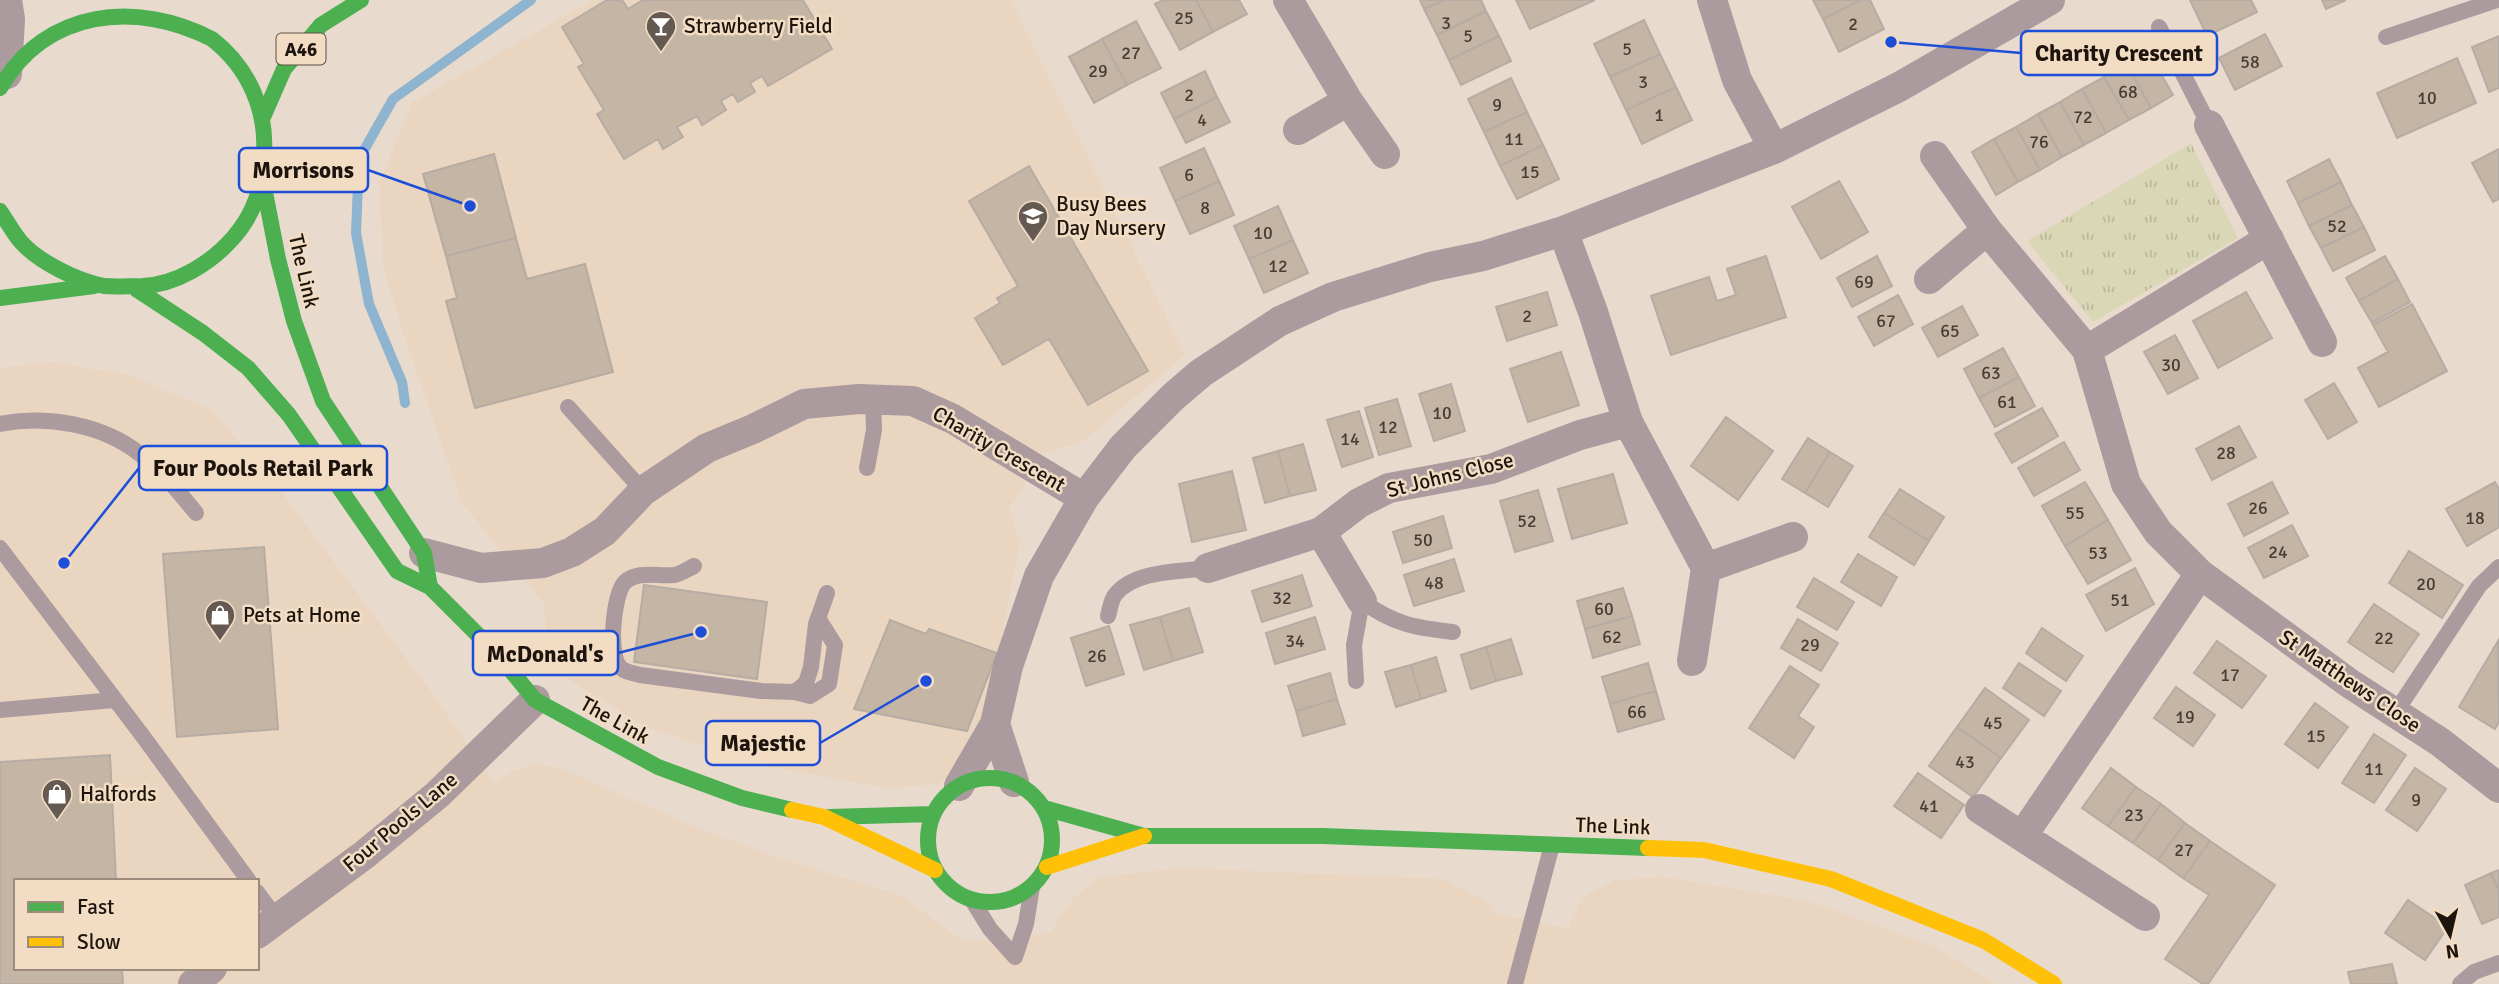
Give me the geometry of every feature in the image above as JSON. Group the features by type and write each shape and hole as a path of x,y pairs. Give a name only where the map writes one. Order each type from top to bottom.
{"main road":[{"name":"A46","path":"263,117 284,69 321,25 361,0"},
{"path":"0,298 96,286 136,289 170,282 207,263 233,240 250,216 263,183 267,155 263,117 254,89 235,59 202,30 170,10 100,5 66,21 32,44 3,81"},
{"name":"The Link","path":"263,183 293,321 323,401 424,553 430,587"},
{"path":"0,211 24,245 56,269 96,286"},
{"name":"The Link","path":"136,289 203,333 248,368 289,415 397,571 430,587 500,657 535,700 658,767 742,798 824,817 935,870 944,883 972,900"},
{"path":"935,870 929,855 928,832 933,814 944,798 959,786 976,779 991,777 1014,782"},
{"name":"The Link","path":"1014,782 1030,792 1044,807 1144,836 1323,836 1704,850 1831,879 1983,940 2054,984"},
{"path":"972,900 988,903 1003,901 1032,887 1046,867 1053,846 1052,832 1044,807"},
{"name":"The Link","path":"824,817 933,814"},
{"name":"The Link","path":"1046,867 1144,836"}],"street":[{"path":"3,81 10,19 7,0"},
{"path":"1288,0 1348,101 1385,154"},
{"path":"1712,0 1737,80 1774,149"},
{"name":"Charity Crescent","path":"959,786 995,724 1008,666 1039,576 1084,498 1123,447 1200,373 1280,321 1333,297 1563,231 1774,149 1899,87 2050,0"},
{"path":"1298,130 1348,101"},
{"path":"2209,125 2322,341"},
{"name":"St Matthews Close","path":"1935,156 1987,230 2087,350 2126,484 2158,531 2200,574 2349,684 2440,742 2499,788"},
{"path":"1929,279 1987,230"},
{"path":"1563,231 1593,312 1628,422 1706,568 1692,661"},
{"path":"2087,350 2269,239"},
{"name":"Charity Crescent","path":"424,553 481,568 542,563 572,552 605,531 643,491 707,448 804,404 873,399 913,401 953,419 1084,498"},
{"name":"St Johns Close","path":"1208,568 1321,532 1359,503 1389,488 1491,469 1580,435 1628,422"},
{"path":"1321,532 1362,601"},
{"path":"1706,568 1793,537"},
{"path":"2023,835 2200,574"},
{"name":"Four Pools Lane","path":"267,926 364,855 436,795 535,700"},
{"path":"995,724 1014,782"},
{"path":"1980,809 2145,916"},
{"path":"194,984 210,970"}],"lane":[{"path":"2386,37 2497,0"},
{"path":"2160,27 2209,125"},
{"path":"867,468 874,430 873,399"},
{"path":"568,407 643,491"},
{"path":"0,424 19,420 62,422 103,432 138,452 165,476 197,513"},
{"path":"0,548 248,879"},
{"path":"694,566 675,575 646,574 626,581 619,593 615,614 613,656 621,669 640,676 761,691 795,692 810,696 829,684 835,645 818,618 827,593"},
{"path":"2395,713 2479,586 2499,567"},
{"path":"1108,616 1113,596 1131,581 1208,568"},
{"path":"1356,681 1354,645 1362,601 1383,617 1412,628 1453,632"},
{"path":"0,710 114,701"},
{"path":"1515,984 1552,845"},
{"path":"972,900 990,929 1015,957 1026,924 1032,887"},
{"path":"259,899 267,926"},
{"path":"2460,984 2474,972 2499,963"}],"shaded area":[{"path":"593,0 1011,0 1185,355 1083,441 1041,455 1009,510 1020,541 999,650 972,759 938,784 886,788 761,765 646,727 548,667 544,604 462,503 403,333 383,266 379,182 413,102"},
{"path":"50,362 129,375 212,410 280,490 430,690 494,782 513,771 536,764 560,768 698,828 773,856 900,895 965,942 1051,932 1073,898 1099,877 1182,868 1442,879 1488,902 1494,914 1568,928 1583,897 1614,880 1664,877 1809,901 1936,947 1996,984 0,984 0,368"}],"green space":[{"path":"2191,143 2238,238 2093,322 2027,241"}],"building":[{"path":"607,0 622,0 628,9 643,0 803,0 832,49 768,86 762,76 750,83 755,92 738,102 733,94 721,101 726,110 702,125 697,116 677,127 683,137 663,149 658,139 624,159 597,114 604,110 578,67 584,64 562,27"},
{"path":"1163,0 1196,0 1213,32 1180,50 1155,4"},
{"path":"1196,0 1239,0 1247,14 1213,32"},
{"path":"1420,0 1444,0 1424,9"},
{"path":"1444,0 1481,0 1486,11 1437,35 1424,9"},
{"path":"1516,0 1595,0 1530,29"},
{"path":"1813,0 1861,0 1823,19"},
{"path":"1861,0 1870,0 1884,29 1839,52 1823,19"},
{"path":"2190,0 2251,0 2257,12 2207,36"},
{"path":"2322,0 2346,0 2326,9"},
{"path":"1486,11 1499,36 1449,60 1437,35"},
{"path":"1644,20 1660,54 1610,77 1594,44"},
{"path":"1136,21 1161,68 1127,85 1102,39"},
{"path":"2265,34 2282,66 2235,90 2219,58"},
{"path":"1499,36 1511,61 1461,85 1449,60"},
{"path":"2499,36 2499,88 2489,92 2472,47"},
{"path":"1102,39 1127,85 1094,103 1069,57"},
{"path":"2149,53 2173,95 2151,108 2127,65"},
{"path":"1660,54 1676,87 1626,110 1610,77"},
{"path":"2457,58 2476,103 2397,138 2377,93"},
{"path":"2127,65 2151,108 2129,120 2104,77"},
{"path":"1205,71 1217,97 1174,119 1161,93"},
{"path":"2104,77 2129,120 2106,133 2082,89"},
{"path":"1511,78 1527,112 1484,132 1468,99"},
{"path":"1676,87 1692,120 1642,144 1626,110"},
{"path":"2082,89 2106,133 2084,145 2060,102"},
{"path":"1217,97 1230,122 1186,143 1174,119"},
{"path":"2060,102 2084,145 2062,157 2038,114"},
{"path":"1527,112 1543,145 1500,166 1484,132"},
{"path":"2038,114 2062,157 2040,170 2016,127"},
{"path":"2016,127 2040,170 2018,182 1994,139"},
{"path":"1994,139 2018,182 1996,195 1972,152"},
{"path":"1543,145 1559,179 1517,199 1500,166"},
{"path":"1204,148 1219,181 1175,201 1160,168"},
{"path":"2499,149 2499,199 2493,202 2472,163"},
{"path":"494,154 516,238 446,256 423,174"},
{"path":"2329,159 2341,182 2298,203 2287,181"},
{"name":"Busy Bees Day Nursery","path":"1029,166 1148,371 1088,405 1049,339 1003,365 975,318 1000,303 997,298 1018,286 969,201"},
{"path":"1219,181 1234,215 1190,234 1175,201"},
{"path":"1839,181 1868,232 1821,259 1792,207"},
{"path":"2341,182 2352,205 2309,226 2298,203"},
{"path":"2352,205 2364,227 2321,248 2309,226"},
{"path":"1278,206 1293,240 1249,259 1234,226"},
{"path":"2364,227 2375,250 2333,271 2321,248"},
{"path":"516,238 527,279 585,264 613,372 475,408 446,301 457,298 446,256"},
{"path":"1293,240 1308,273 1264,293 1249,259"},
{"path":"1766,256 1786,317 1671,355 1651,296 1709,277 1717,301 1736,295 1727,269"},
{"path":"1877,256 1892,286 1852,307 1837,278"},
{"path":"2385,256 2398,279 2359,301 2346,278"},
{"path":"2398,279 2410,302 2372,323 2359,301"},
{"path":"1547,292 1557,325 1507,341 1496,307"},
{"path":"2246,292 2272,338 2218,368 2193,321"},
{"path":"1898,295 1913,324 1874,346 1858,317"},
{"path":"2412,304 2447,371 2379,407 2358,368 2388,352 2373,325"},
{"path":"1962,306 1978,335 1938,357 1922,328"},
{"path":"2175,335 2198,378 2168,394 2144,352"},
{"path":"2003,348 2019,377 1979,398 1964,369"},
{"path":"1561,352 1579,405 1528,422 1510,369"},
{"path":"2019,377 2035,406 1995,427 1979,398"},
{"path":"2334,383 2357,422 2328,439 2305,400"},
{"path":"1451,384 1465,431 1434,441 1419,394"},
{"path":"1397,399 1411,446 1379,455 1365,408"},
{"path":"2042,408 2058,436 2012,463 1995,434"},
{"path":"1359,411 1373,457 1342,467 1327,420"},
{"path":"1726,417 1773,451 1738,500 1691,466"},
{"path":"2239,426 2256,457 2212,480 2196,449"},
{"path":"1808,438 1830,452 1805,493 1782,479"},
{"path":"2064,442 2080,470 2034,496 2018,468"},
{"path":"1303,444 1316,490 1290,496 1278,451"},
{"path":"1278,451 1290,496 1265,503 1253,458"},
{"path":"1830,452 1853,466 1828,507 1805,493"},
{"path":"1232,471 1246,530 1192,542 1179,484"},
{"path":"1613,474 1627,523 1572,539 1558,489"},
{"path":"2085,482 2108,520 2065,546 2042,506"},
{"path":"2272,482 2288,513 2244,536 2228,504"},
{"path":"2495,482 2499,489 2499,527 2467,546 2446,509"},
{"path":"1900,489 1944,517 1929,541 1884,513"},
{"path":"1538,490 1553,541 1515,552 1500,501"},
{"path":"1884,513 1929,541 1914,565 1869,537"},
{"path":"1443,516 1452,548 1403,563 1393,532"},
{"path":"2108,520 2131,560 2088,584 2065,546"},
{"path":"2292,525 2308,556 2264,578 2248,548"},
{"name":"Pets at Home","path":"264,547 278,729 177,737 163,554"},
{"path":"2409,551 2463,585 2442,618 2389,583"},
{"path":"1858,554 1897,577 1881,606 1841,582"},
{"path":"1454,559 1464,591 1414,606 1404,575"},
{"path":"2135,568 2154,604 2106,631 2086,595"},
{"path":"1302,575 1312,606 1262,622 1252,591"},
{"path":"1814,578 1854,602 1837,630 1797,607"},
{"path":"644,585 767,602 757,679 634,662"},
{"path":"1623,588 1632,616 1585,629 1577,601"},
{"path":"2374,604 2419,634 2393,672 2348,642"},
{"path":"1189,608 1203,652 1173,661 1160,617"},
{"path":"1632,616 1640,644 1593,658 1585,629"},
{"path":"1160,617 1173,661 1144,670 1130,625"},
{"path":"1315,617 1325,649 1275,664 1266,633"},
{"path":"1798,619 1838,643 1821,671 1781,648"},
{"path":"890,620 926,634 929,629 997,653 967,731 854,709"},
{"path":"1109,626 1124,674 1086,686 1071,638"},
{"path":"2042,628 2083,656 2066,681 2026,653"},
{"path":"1511,639 1522,674 1496,681 1486,647"},
{"path":"2217,641 2266,676 2242,708 2194,673"},
{"path":"2498,641 2499,722 2495,729 2459,707"},
{"path":"1486,647 1496,681 1471,689 1461,655"},
{"path":"1436,657 1446,691 1421,699 1411,665"},
{"path":"1648,663 1656,691 1610,704 1602,677"},
{"path":"2019,663 2061,691 2044,716 2003,688"},
{"path":"1411,665 1421,699 1396,707 1385,672"},
{"path":"1790,666 1819,685 1798,716 1814,727 1794,758 1749,728"},
{"path":"1330,673 1337,699 1296,711 1288,686"},
{"path":"2176,687 2215,715 2193,746 2154,718"},
{"path":"1985,688 2029,720 2001,758 1957,727"},
{"path":"1656,691 1664,719 1618,732 1610,704"},
{"path":"1337,699 1345,724 1303,736 1296,711"},
{"path":"2315,703 2348,727 2318,768 2285,744"},
{"path":"1957,727 2001,758 1973,797 1929,766"},
{"path":"2374,734 2406,755 2374,803 2342,783"},
{"name":"Halfords","path":"110,755 116,879 14,879 14,970 122,970 123,984 0,984 0,762"},
{"path":"2111,768 2136,787 2108,826 2082,808"},
{"path":"2415,768 2446,789 2417,831 2386,810"},
{"path":"1918,773 1964,805 1941,838 1894,806"},
{"path":"2136,787 2161,804 2133,843 2108,826"},
{"path":"2161,804 2185,823 2158,860 2133,843"},
{"path":"2185,823 2210,841 2183,878 2158,860"},
{"path":"2210,841 2275,885 2208,984 2203,984 2165,959 2209,895 2183,878"},
{"path":"2499,870 2499,891 2491,873"},
{"path":"2491,873 2499,891 2499,917 2482,924 2465,885"},
{"path":"2408,900 2448,927 2425,960 2385,933"},
{"path":"2392,964 2397,984 2351,984 2348,972"}],"waterway":[{"path":"405,403 402,382 369,304 356,233 359,159 393,99 531,0"}],"traffic: fast":[{"path":"263,117 284,69 321,25 361,0"},
{"path":"0,88 19,62 42,42 67,27 95,19 153,19 212,39 225,50 246,77 253,91 259,106 264,138 259,189 241,229 204,264 167,282 142,286 104,286 71,275 29,249 0,211"},
{"path":"263,182 278,259 294,321 323,401 424,553 430,587"},
{"path":"0,298 94,286"},
{"path":"136,289 203,333 248,368 289,415 397,571 430,587 500,657 535,700 658,767 742,798 792,810"},
{"path":"990,778 1014,783 1034,796 1047,816 1052,840 1047,864 1034,884 1014,897 990,902 966,897 946,884 933,864 928,840 933,816 946,796 966,783 990,778"},
{"path":"1044,808 1144,836 1323,836 1648,848"},
{"path":"829,817 933,814"}],"traffic: slow":[{"path":"792,810 824,817 935,870"},
{"path":"1047,867 1144,836"},
{"path":"1648,848 1704,850 1831,879 1983,940 2054,984"}],"place":[{"name":"Charity Crescent","path":"1891,42"},
{"name":"Strawberry Field","path":"661,53"},
{"name":"Morrisons","path":"470,206"},
{"name":"Busy Bees Day Nursery","path":"1033,243"},
{"name":"Four Pools Retail Park","path":"64,563"},
{"name":"McDonald's","path":"701,632"},
{"name":"Pets at Home","path":"220,642"},
{"name":"Majestic","path":"926,681"},
{"name":"Halfords","path":"57,821"}]}
